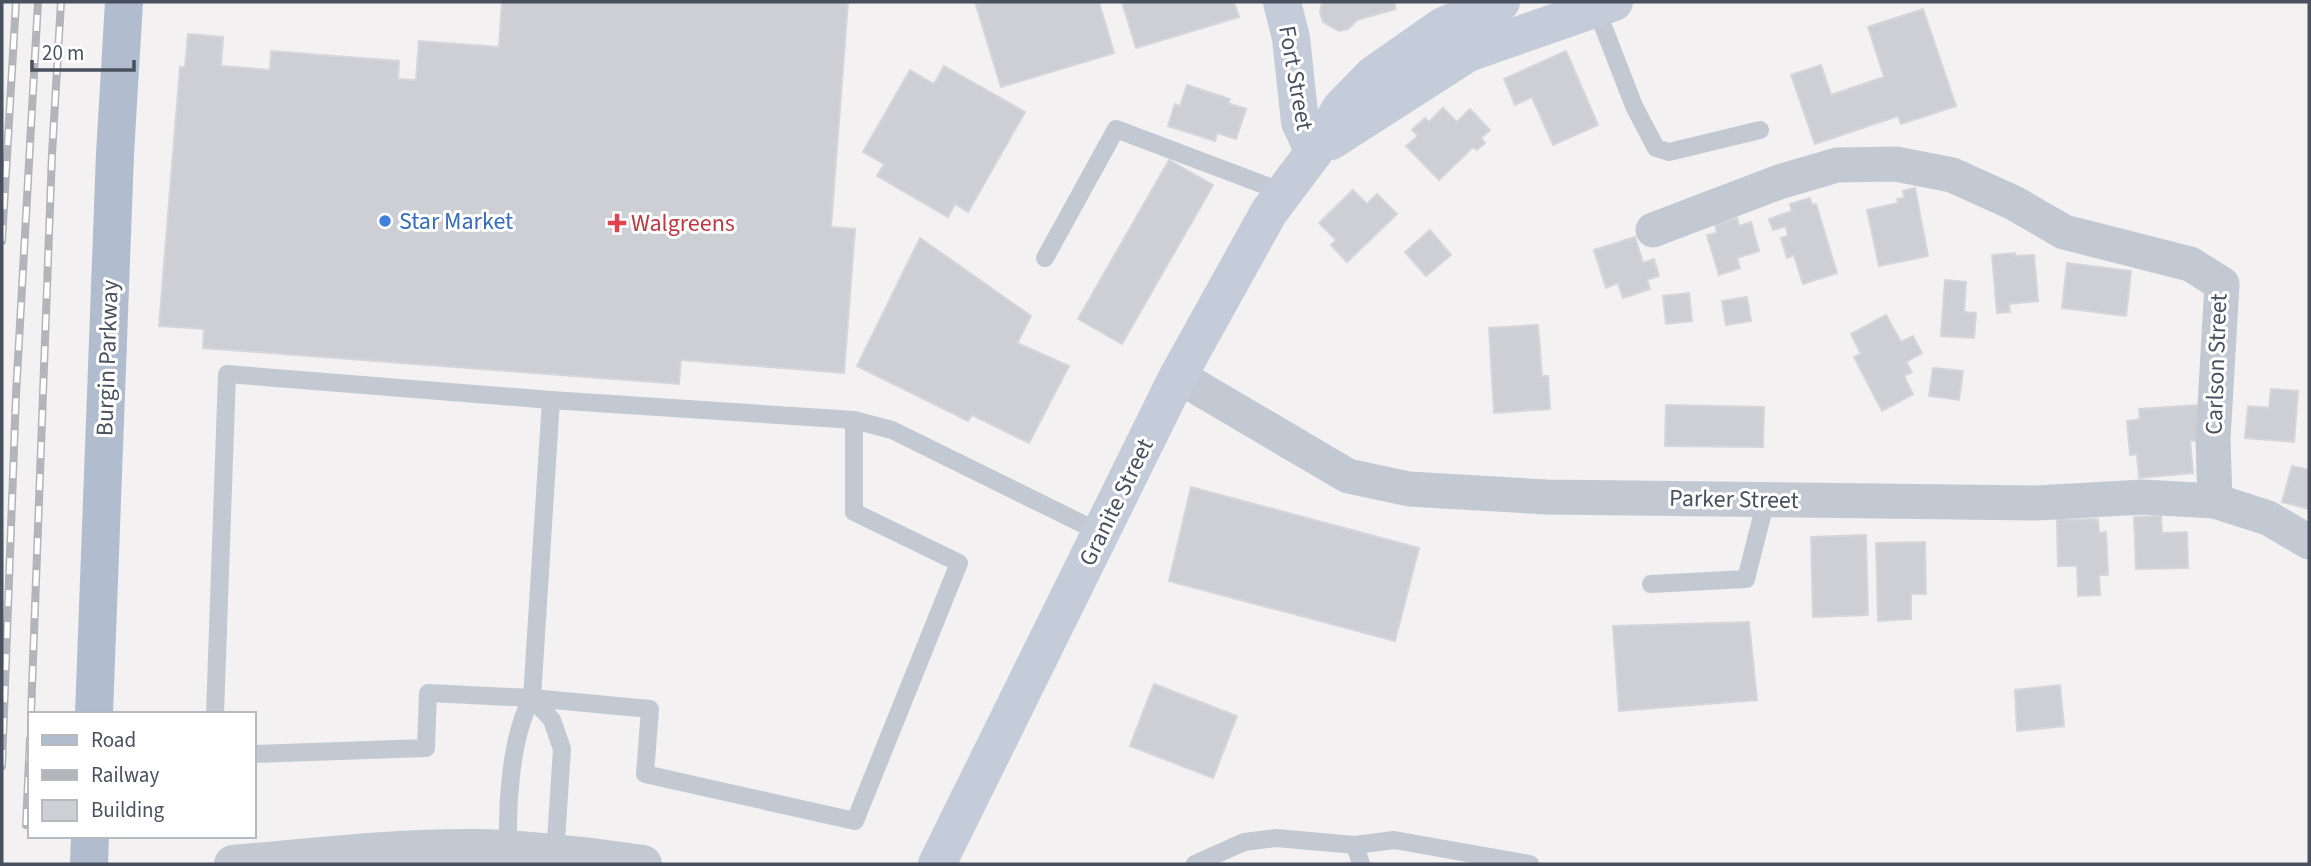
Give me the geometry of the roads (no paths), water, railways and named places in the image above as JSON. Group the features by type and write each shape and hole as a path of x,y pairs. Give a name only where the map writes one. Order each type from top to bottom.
{"main road":[{"name":"Burgin Parkway","path":"94,712 115,154 124,2"},
{"name":"Fort Street","path":"1282,2 1291,38 1300,121 1314,152"},
{"name":"Granite Street","path":"937,864 1178,376 1232,274 1283,192 1314,152 1341,108 1373,75 1443,26 1501,2"},
{"name":"Granite Street","path":"1314,152 1468,53 1605,5"},
{"path":"89,864 90,838"}],"street":[{"name":"Carlson Street","path":"1653,230 1779,182 1837,165 1896,164 1952,175 2014,203 2064,232 2190,264 2222,284 2213,439 2215,501"},
{"name":"Parker Street","path":"1178,376 1349,476 1409,489 1532,496 1766,500 2037,503 2143,497 2215,501 2267,518 2309,542"},
{"path":"233,864 426,849 509,857 643,864"}],"lane":[{"path":"1605,5 1634,106 1656,148 1670,152 1760,130"},
{"path":"1045,258 1116,129 1283,192"},
{"path":"215,712 227,374 551,400 855,419 892,430 1101,533"},
{"path":"509,857 514,745 523,713 532,698 551,400"},
{"path":"256,754 426,748 428,693 532,698 650,709 645,774 855,821 959,563 854,512 855,419"},
{"path":"1650,584 1746,579 1766,500"},
{"path":"532,698 552,720 562,749 555,859"},
{"path":"1195,864 1244,842 1276,838 1355,845 1394,840 1530,864"},
{"path":"1355,845 1361,864"}],"railway":[{"path":"2,241 16,2"},
{"path":"2,766 16,395 38,2"},
{"path":"31,712 52,154 61,2"},
{"path":"26,825 28,782"}],"place":[{"name":"Star Market","path":"385,221"},
{"name":"Walgreens","path":"617,223"}]}
